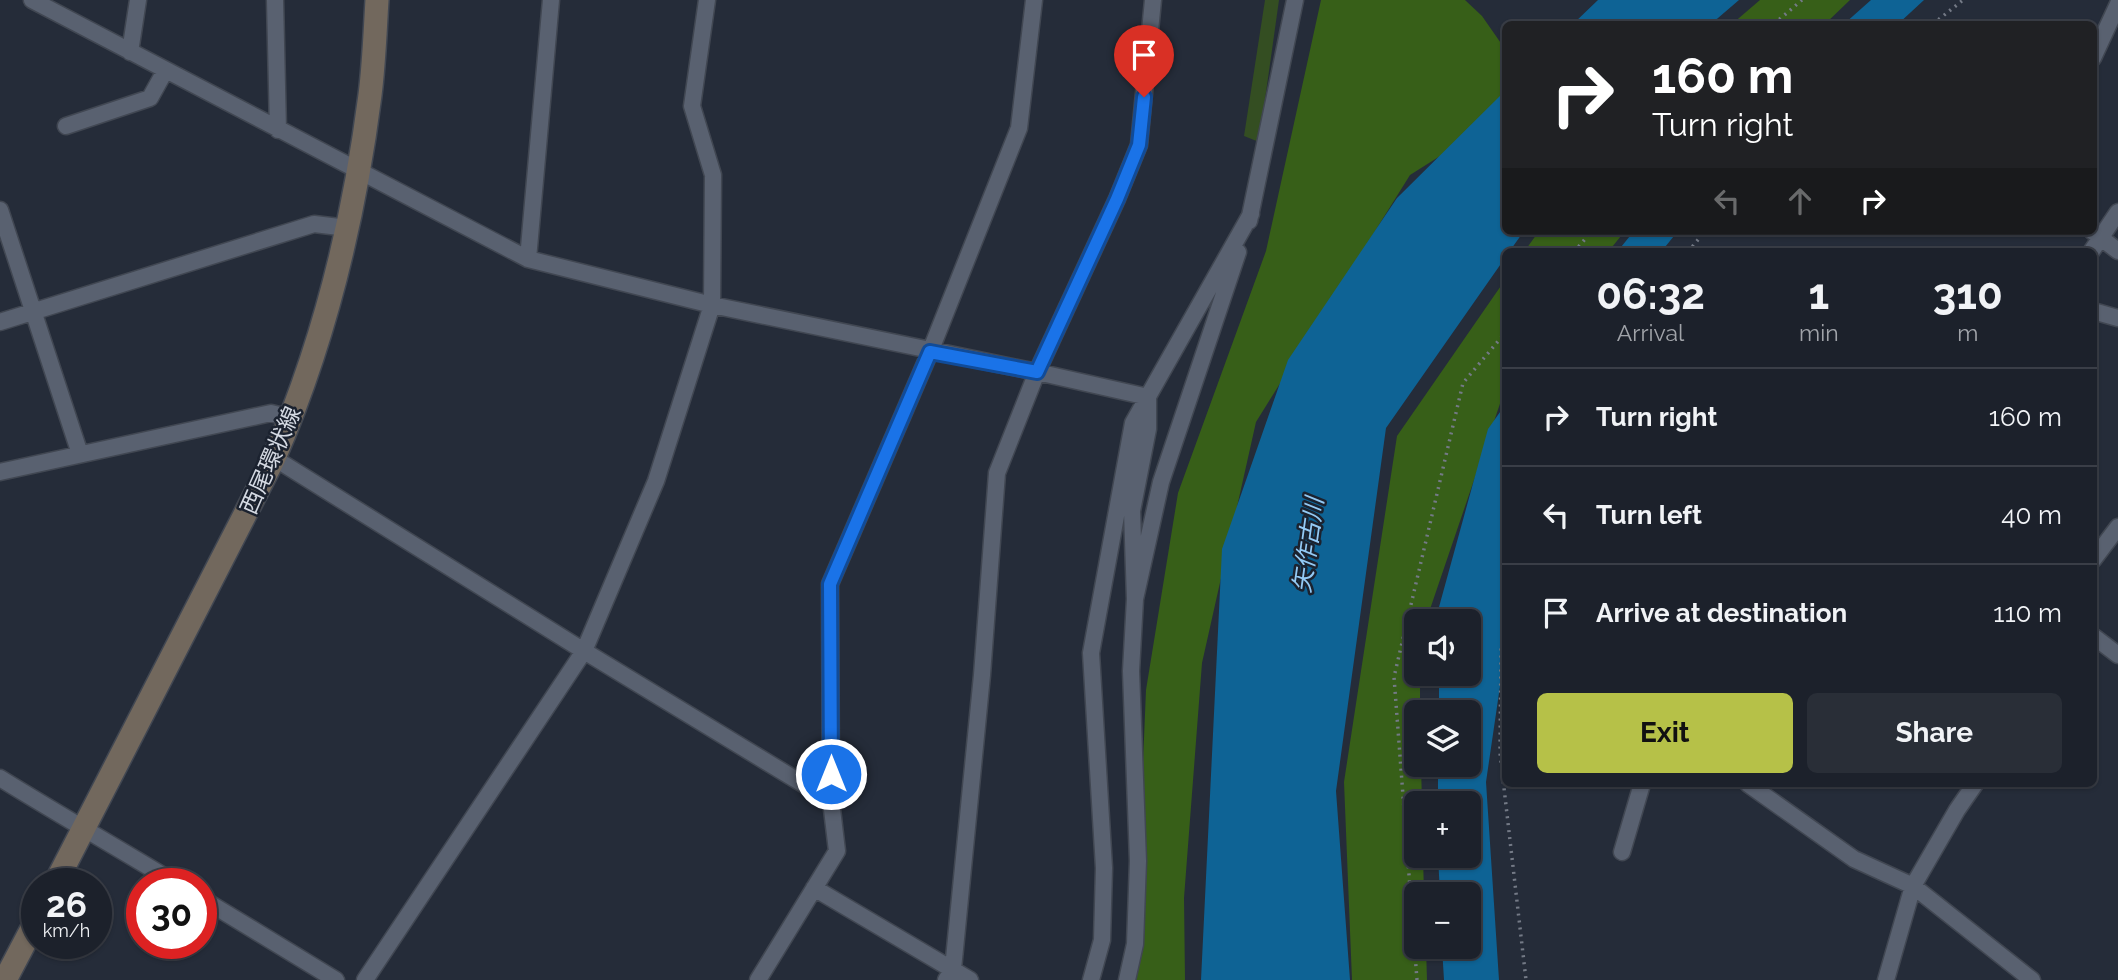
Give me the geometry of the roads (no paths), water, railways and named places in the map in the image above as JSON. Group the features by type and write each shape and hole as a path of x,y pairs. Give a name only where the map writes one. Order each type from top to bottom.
{"main road":[{"name":"西尾環状線","path":"63,868 274,458 291,418 326,311 348,228 370,95 377,0"},
{"path":"5,980 21,950"}],"street":[{"path":"32,0 528,259 712,305 1148,397"},
{"path":"130,52 138,0"},
{"path":"275,0 278,130"},
{"path":"528,259 551,0"},
{"path":"365,980 583,651 656,481 712,305 713,176 692,106 707,0"},
{"path":"758,980 837,851 831,801 830,584 930,352 1019,128 1034,0"},
{"path":"950,974 982,675 997,473 1037,372 1139,145 1153,0"},
{"path":"1135,599 1161,482 1251,214 1295,0"},
{"path":"2097,49 2118,4"},
{"path":"66,126 150,99 165,71"},
{"path":"0,209 3,229 79,454"},
{"path":"2118,212 2097,234 2118,251"},
{"path":"1091,980 1102,940 1104,868 1091,653 1133,423 1251,214"},
{"path":"0,322 314,224 348,228"},
{"path":"2097,312 2118,317"},
{"path":"1127,980 1135,944 1138,861 1131,671 1135,599 1132,511 1148,429 1148,397"},
{"path":"0,472 271,413 291,418"},
{"path":"274,458 583,651 831,801"},
{"path":"2097,555 2118,527"},
{"path":"2097,639 2118,655"},
{"path":"0,778 150,868"},
{"path":"1622,852 1641,787"},
{"path":"1752,787 1854,859 1913,886 2032,980"},
{"path":"1886,980 1913,886 1973,787"},
{"path":"814,888 950,974 970,980"},
{"path":"217,908 336,980"}],"water":[{"path":"1598,0 1739,0 1714,21 1576,21"},
{"path":"1871,0 1924,0 1901,21 1847,21"},
{"name":"矢作古川","path":"1502,94 1502,235 1521,235 1512,248 1502,248 1502,262 1386,428 1336,791 1350,980 1201,980 1222,549 1288,360 1397,198"},
{"path":"1631,235 1675,235 1664,248 1620,248"},
{"path":"1502,409 1502,673 1486,782 1499,980 1444,980 1443,959 1481,959 1481,882 1439,882 1439,868 1481,868 1481,791 1438,791 1438,777 1481,777 1481,700 1439,700 1439,686 1481,686 1481,609 1439,607 1488,429"}]}
